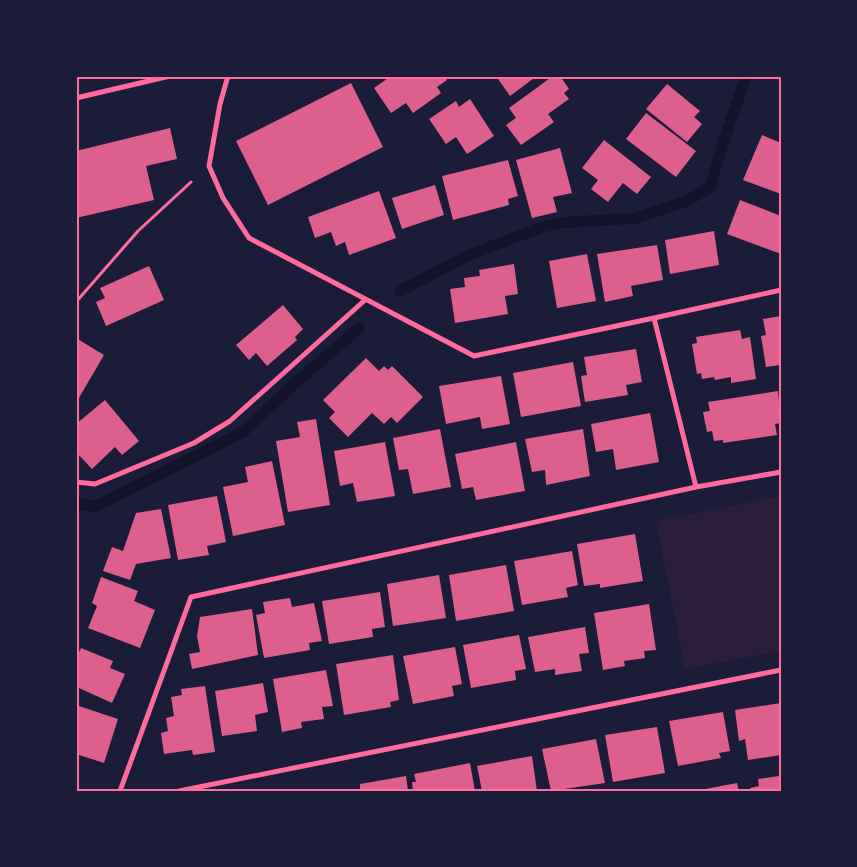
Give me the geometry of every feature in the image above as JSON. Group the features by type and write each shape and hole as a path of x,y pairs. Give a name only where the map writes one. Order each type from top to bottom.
{"street":[{"path":"76,98 170,76"},
{"path":"228,76 220,104 209,166 223,198 249,238 474,356 781,290"},
{"path":"76,482 95,484 194,443 230,421 365,300"},
{"path":"654,318 696,488"},
{"path":"120,791 190,597 696,488 781,472"},
{"path":"179,791 781,670"}],"path":[{"path":"76,302 138,231 209,166"}],"shaded area":[{"path":"781,496 781,651 685,669 656,521"}],"building":[{"path":"391,76 444,76 447,80 437,87 441,93 413,113 406,103 391,113 374,88"},
{"path":"496,76 537,76 510,96"},
{"path":"553,76 560,76 569,89 564,93 569,99 548,114 554,122 521,145 506,125 516,118 509,108"},
{"path":"351,83 383,147 268,205 236,141"},
{"path":"667,84 700,111 694,117 702,124 687,142 646,109"},
{"path":"470,99 494,136 467,154 456,137 446,144 429,119 456,101 459,107"},
{"path":"646,113 696,151 676,177 626,139"},
{"path":"170,128 177,159 146,166 154,200 76,218 76,151"},
{"path":"762,135 781,143 781,194 743,180"},
{"path":"604,140 651,177 637,194 623,183 608,202 591,189 598,180 582,168"},
{"path":"560,148 572,193 553,197 557,212 532,218 516,160"},
{"path":"508,160 518,196 508,199 509,205 453,220 442,176"},
{"path":"435,185 444,215 402,229 392,198"},
{"path":"379,191 396,238 349,255 345,242 336,246 331,232 315,238 308,217"},
{"path":"740,200 781,216 781,254 727,234"},
{"path":"714,231 719,265 670,274 665,240"},
{"path":"657,245 663,280 631,286 633,296 605,302 597,254"},
{"path":"587,254 596,301 557,308 549,261"},
{"path":"514,264 518,294 505,296 508,314 455,323 450,289 465,287 464,278 480,276 479,270"},
{"path":"149,266 164,300 106,326 96,302 105,298 100,288"},
{"path":"283,305 303,329 295,337 297,340 267,366 256,353 249,360 236,345"},
{"path":"781,316 781,365 766,367 761,336 766,335 763,319"},
{"path":"740,330 742,339 750,337 756,379 731,383 731,377 715,380 714,377 702,379 701,373 697,374 692,344 697,343 696,337"},
{"path":"76,338 104,355 76,403"},
{"path":"636,349 642,382 626,385 628,395 585,402 581,376 587,375 584,357"},
{"path":"366,358 379,371 384,366 388,370 392,366 423,397 397,423 391,417 384,424 372,413 348,437 329,418 335,412 323,400"},
{"path":"573,362 581,406 521,417 513,373"},
{"path":"501,376 510,424 482,429 480,417 446,424 439,386"},
{"path":"778,391 781,423 775,424 777,435 723,443 723,440 714,441 712,431 707,432 703,412 710,411 708,402"},
{"path":"105,400 139,441 122,455 115,447 92,469 76,452 76,424"},
{"path":"650,413 659,462 616,470 613,449 596,452 591,424"},
{"path":"316,419 330,505 288,512 276,441 300,437 297,422"},
{"path":"440,429 451,487 413,494 408,469 399,470 393,438"},
{"path":"583,429 590,476 546,485 545,470 532,472 525,439"},
{"path":"385,442 395,496 357,502 353,483 340,486 334,451"},
{"path":"516,442 525,491 476,500 473,487 462,489 455,454"},
{"path":"272,461 285,525 233,536 223,487 248,482 245,467"},
{"path":"217,496 226,542 207,546 209,555 178,560 168,505"},
{"path":"161,509 171,558 136,564 130,580 103,571 112,547 123,551 136,513"},
{"path":"635,534 643,581 600,588 600,584 584,586 577,544"},
{"path":"572,551 578,585 566,588 568,597 522,605 514,561"},
{"path":"506,565 514,611 456,621 449,575"},
{"path":"439,575 446,618 393,626 387,584"},
{"path":"101,577 138,591 134,601 155,610 140,648 88,628 97,606 92,603"},
{"path":"380,592 385,627 372,629 373,637 329,644 322,601"},
{"path":"290,598 292,607 314,603 322,641 309,643 310,650 264,658 256,615 265,613 263,602"},
{"path":"649,604 656,650 644,651 645,658 624,661 625,666 603,670 594,613"},
{"path":"252,609 258,655 192,669 189,654 200,652 197,636 200,617"},
{"path":"585,627 589,653 579,654 582,671 555,675 555,669 535,672 528,637"},
{"path":"519,635 526,669 515,671 516,680 471,688 463,645"},
{"path":"455,647 462,684 452,686 454,696 413,704 403,656"},
{"path":"81,648 113,661 110,668 125,674 112,703 79,688 76,693 76,659"},
{"path":"393,655 399,700 390,702 391,707 344,715 336,664"},
{"path":"326,670 333,706 322,707 324,719 301,722 302,728 282,732 273,679"},
{"path":"263,683 268,712 255,715 257,731 222,736 215,691"},
{"path":"205,686 215,752 193,755 192,750 164,754 161,733 168,731 166,718 174,716 171,697 182,695 181,689"},
{"path":"781,703 781,755 748,760 745,739 739,741 735,710"},
{"path":"76,705 118,719 104,763 76,754"},
{"path":"723,712 730,751 719,753 721,758 678,766 669,721"},
{"path":"657,727 665,773 613,782 605,735"},
{"path":"596,739 605,783 551,791 542,749"},
{"path":"532,756 537,791 482,791 477,766"},
{"path":"470,763 475,791 413,791 412,782 416,782 414,774"},
{"path":"406,776 408,791 360,791 360,784"},
{"path":"779,776 781,791 750,791 750,788 759,786 758,779"},
{"path":"737,783 739,791 700,791 700,790"}],"waterway":[{"path":"400,291 469,255 542,227 559,223 636,218 689,200 710,187 746,76"},
{"path":"76,503 95,507 243,432 292,386 359,328"}]}
